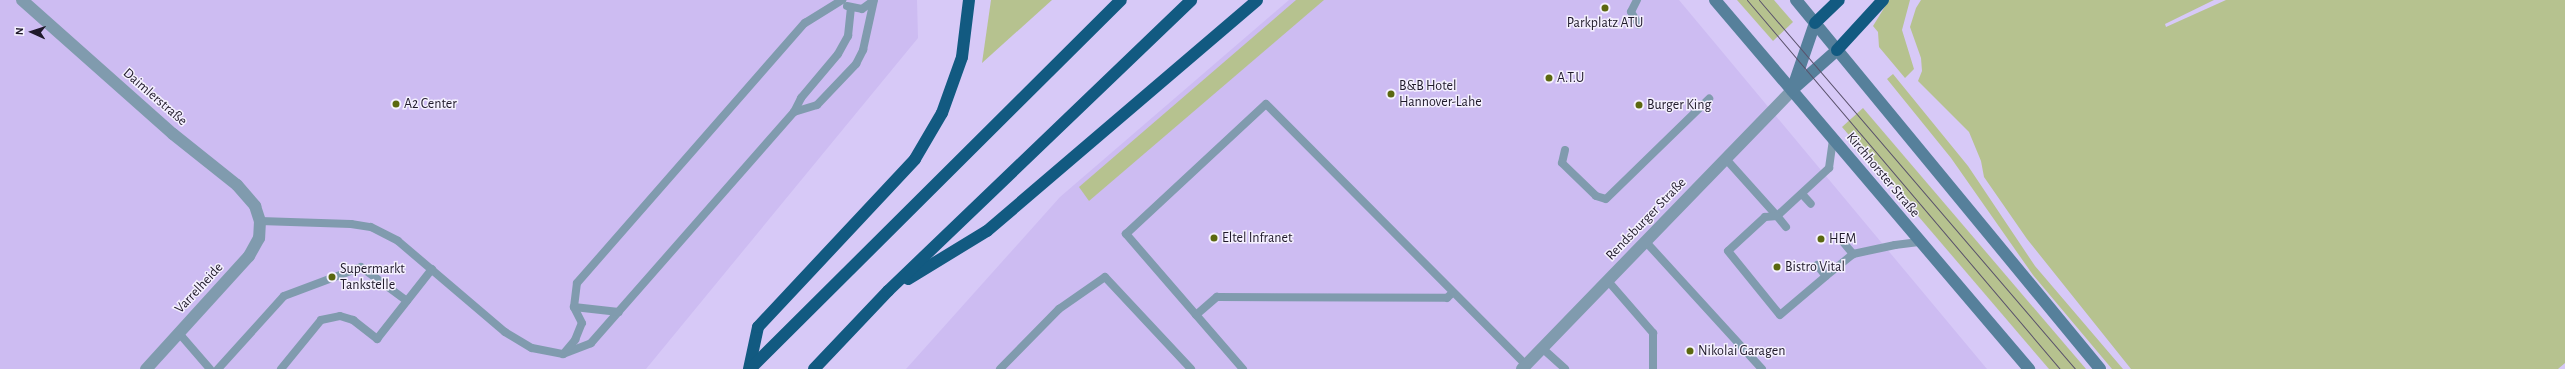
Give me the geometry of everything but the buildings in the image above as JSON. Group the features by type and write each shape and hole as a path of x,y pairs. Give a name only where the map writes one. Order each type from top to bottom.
{"highway":[{"path":"749,369 758,327 915,159 942,113 962,57 969,0"},
{"path":"749,369 1122,0"},
{"path":"814,369 888,291 1191,0"},
{"path":"888,291 987,231 1257,0"},
{"path":"1815,23 1839,0"},
{"path":"1837,50 1883,0"}],"main road":[{"name":"Kirchhorster Straße","path":"1715,0 2029,369"},
{"path":"1796,0 2016,270 2100,369"},
{"path":"1792,90 1815,23"},
{"path":"1792,90 1837,50"}],"street":[{"name":"Daimlerstraße","path":"22,0 173,134 237,185 256,206 260,221"},
{"name":"Rendsburger Straße","path":"1524,367 1792,90"},
{"name":"Varrelheide","path":"146,369 178,332 249,256 259,238 260,221"}],"lane":[{"path":"563,354 575,340 582,323 574,307 577,283 805,23 842,0 851,8 862,9 874,0"},
{"path":"794,112 817,105 856,64 863,50 874,0"},
{"path":"1636,0 1631,12 1639,25"},
{"path":"260,221 352,224 371,227 398,241 505,332 532,348 563,354 591,343 794,112 801,98 838,54 848,36 851,8"},
{"path":"1565,150 1562,162 1596,196 1606,199 1709,99"},
{"path":"1243,369 1126,234 1266,104 1453,292 1524,367"},
{"path":"1833,139 1829,168 1777,216 1765,217 1728,251 1780,315 1853,254 1895,245 1921,242"},
{"path":"1725,158 1786,227"},
{"path":"1802,194 1811,204"},
{"path":"1646,242 1762,369"},
{"path":"1843,242 1853,254"},
{"path":"1817,264 1826,276"},
{"path":"218,369 284,296 361,267 407,300"},
{"path":"281,369 321,320 340,316 353,320 377,339 432,269"},
{"path":"1000,369 1059,309 1105,277 1191,369"},
{"path":"1608,281 1653,333 1652,369"},
{"path":"1196,315 1217,297 1447,298 1453,292"},
{"path":"574,307 619,312"},
{"path":"178,332 210,369"},
{"path":"1542,348 1565,369"}],"shaded area":[{"path":"0,0 917,0 918,38 646,369 0,369"},
{"path":"1289,0 1679,0 1987,369 906,369 1060,197"}],"green space":[{"path":"991,0 1052,0 982,63"},
{"path":"1296,0 1324,0 1089,201 1079,187"},
{"path":"1737,0 1774,0 1793,22 1773,41"},
{"path":"1889,0 1910,0 1902,30 1914,69 1905,78 1879,47 1878,32 1873,26"},
{"path":"1921,0 2214,0 2165,24 2166,27 2226,0 2565,0 2565,363 2558,369 2131,369 2027,239 1984,177 1981,161 1969,132 1918,81 1922,71 1921,58 1910,27 1916,8"},
{"path":"1893,74 1968,166 2035,266 2123,369 2112,369 2033,275 1951,158 1887,79"},
{"path":"1863,108 2086,369 2049,369 1842,127"}],"tram line":[{"path":"1747,0 2060,369"},
{"path":"1759,0 2075,369"}],"place":[{"name":"Parkplatz ATU","path":"1605,8"},
{"name":"A.T.U","path":"1549,78"},
{"name":"B&B Hotel Hannover-Lahe","path":"1391,94"},
{"name":"A2 Center","path":"396,104"},
{"name":"Burger King","path":"1639,105"},
{"name":"Eltel Infranet","path":"1214,238"},
{"name":"HEM","path":"1821,239"},
{"name":"Bistro Vital","path":"1777,267"},
{"name":"Supermarkt Tankstelle","path":"332,277"},
{"name":"Nikolai Garagen","path":"1690,351"}]}
